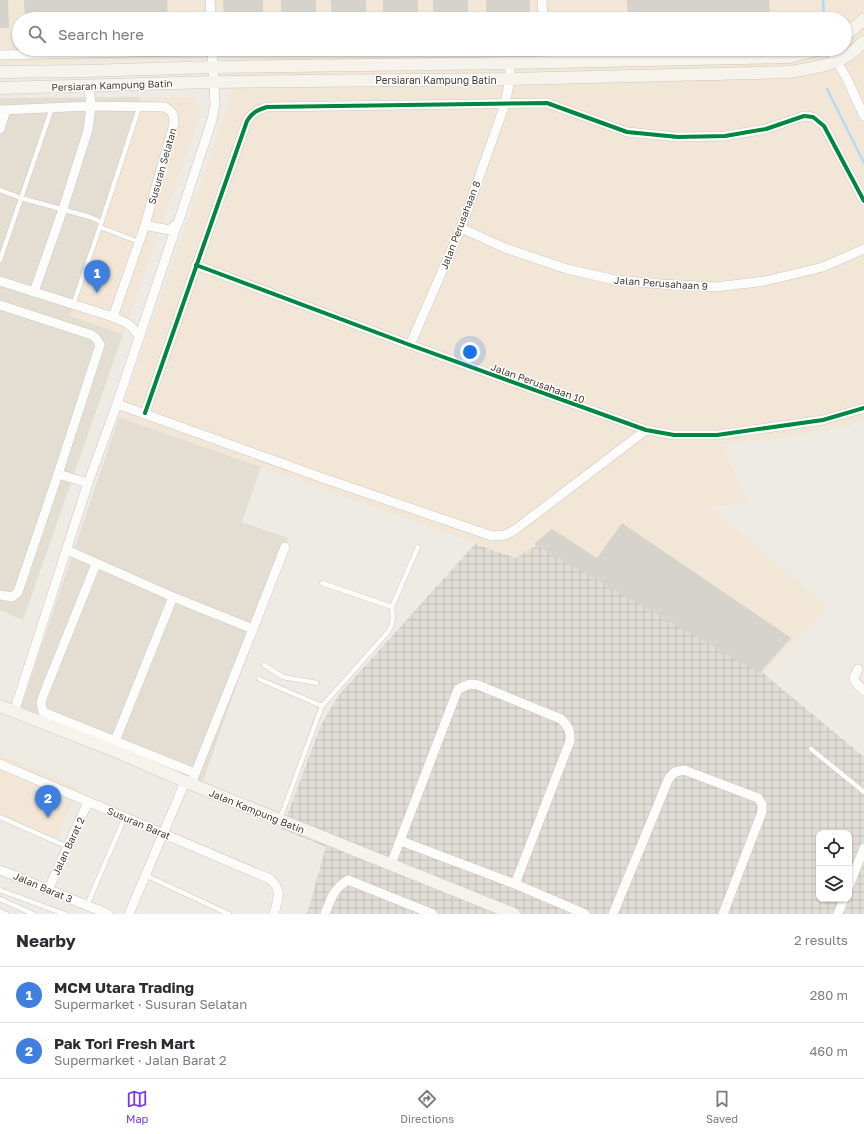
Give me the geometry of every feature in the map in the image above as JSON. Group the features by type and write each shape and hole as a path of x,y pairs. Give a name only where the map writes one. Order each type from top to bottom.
{"street":[{"path":"210,0 211,12"},
{"path":"542,0 542,12"},
{"path":"852,30 864,19"},
{"name":"Persiaran Kampung Batin","path":"852,52 864,42"},
{"path":"0,55 12,55"},
{"path":"14,712 88,483 117,404 212,120 215,104 212,56"},
{"name":"Persiaran Kampung Batin","path":"0,72 213,67 510,63 792,56"},
{"path":"834,56 847,79 864,116"},
{"name":"Persiaran Kampung Batin","path":"0,88 214,82 510,79 791,72 818,67 846,56"},
{"name":"Jalan Perusahaan 8","path":"410,345 461,228 505,104 510,79 510,63"},
{"path":"34,292 63,209 88,130 91,106 89,86"},
{"path":"145,413 247,121 257,110 267,107 547,103 627,132 678,137 725,136 766,129 804,116 813,118 824,126 864,201"},
{"name":"Susuran Selatan","path":"3,110 91,106 139,108 165,107 171,110 174,116 174,124 145,225 113,317"},
{"path":"0,129 3,110"},
{"path":"145,225 169,230 178,223"},
{"name":"Jalan Perusahaan 9","path":"461,228 505,248 567,269 615,280 716,287 765,281 823,267 864,249"},
{"name":"Jalan Perusahaan 10","path":"196,264 410,345 646,430 674,435 717,435 823,420 864,408"},
{"path":"0,281 113,317 131,325 139,338"},
{"path":"0,305 92,335 96,338 100,345 18,592 12,597 0,595"},
{"path":"117,404 492,536 505,535 516,529 646,430"},
{"path":"58,474 88,483"},
{"path":"129,914 163,834 188,783 195,773 286,547"},
{"path":"66,550 173,597 253,629"},
{"path":"96,564 46,688 41,704 43,712 115,746 195,773"},
{"path":"115,746 173,597"},
{"path":"858,669 854,678 855,682 864,691"},
{"path":"391,864 458,689 470,684 478,685 560,719 570,730 570,741 515,884"},
{"name":"Jalan Kampung Batin","path":"0,706 115,746 188,783 514,914"},
{"name":"Susuran Barat","path":"0,764 270,879 277,886 279,892 274,914"},
{"path":"612,914 669,778 675,772 684,770 758,798 762,804 762,812 724,914"},
{"name":"Jalan Barat 2","path":"48,890 88,802"},
{"path":"401,841 515,884 585,914"},
{"path":"852,878 864,848"},
{"name":"Jalan Barat 3","path":"0,870 108,914"},
{"path":"325,914 334,893 340,885 348,880 433,914"},
{"path":"838,914 843,902"}],"lane":[{"path":"0,260 52,108"},
{"path":"73,305 139,108"},
{"path":"0,190 21,198 63,209 139,242"},
{"path":"279,820 322,706 392,626 394,619 392,607 418,547"},
{"path":"322,583 392,607"},
{"path":"264,665 283,677 317,683"},
{"path":"277,686 283,677"},
{"path":"259,679 322,706"},
{"path":"811,749 864,792"},
{"path":"0,817 68,847"},
{"path":"87,906 125,817"},
{"path":"145,875 229,914"},
{"path":"0,890 65,914"},
{"path":"0,899 33,914"},
{"path":"0,911 6,914"}],"shaded area":[{"path":"0,0 864,0 864,419 851,425 783,439 722,444 749,504 711,507 827,607 763,673 539,544 517,558 119,417 245,56 0,64"},
{"path":"140,97 70,316 123,334 23,620 0,610 0,98"},
{"path":"140,97 195,97 201,113 123,334 70,316"},
{"path":"119,417 261,467 242,522 288,538 202,784 21,707"},
{"path":"475,544 516,558 539,544 763,673 864,757 864,914 307,914 326,847 282,829 321,725 338,696"},
{"path":"0,754 79,788 57,840 0,816"}],"building":[{"path":"0,0 8,0 9,28 0,28"},
{"path":"24,0 167,0 168,12 25,12"},
{"path":"223,0 263,0 263,12 224,12"},
{"path":"281,0 316,0 316,12 281,12"},
{"path":"331,0 366,0 366,12 332,12"},
{"path":"383,0 418,0 418,12 383,12"},
{"path":"433,0 468,0 468,12 433,12"},
{"path":"486,0 530,0 530,12 486,12"},
{"path":"627,0 769,0 770,12 628,12"},
{"path":"622,523 791,638 760,673 534,544 552,529 597,558"}],"waterway":[{"path":"823,0 824,12"},
{"path":"827,89 864,163"}],"cycle path":[{"path":"145,413 247,121 251,115 260,109 267,107 547,103 627,132 678,137 725,136 766,129 804,116 813,117 824,126 864,201"},
{"path":"196,265 410,345 646,430 674,435 717,435 823,420 864,408"}],"place":[{"name":"MCM Utara Trading","path":"97,293"},
{"name":"Pak Tori Fresh Mart","path":"48,818"}]}
